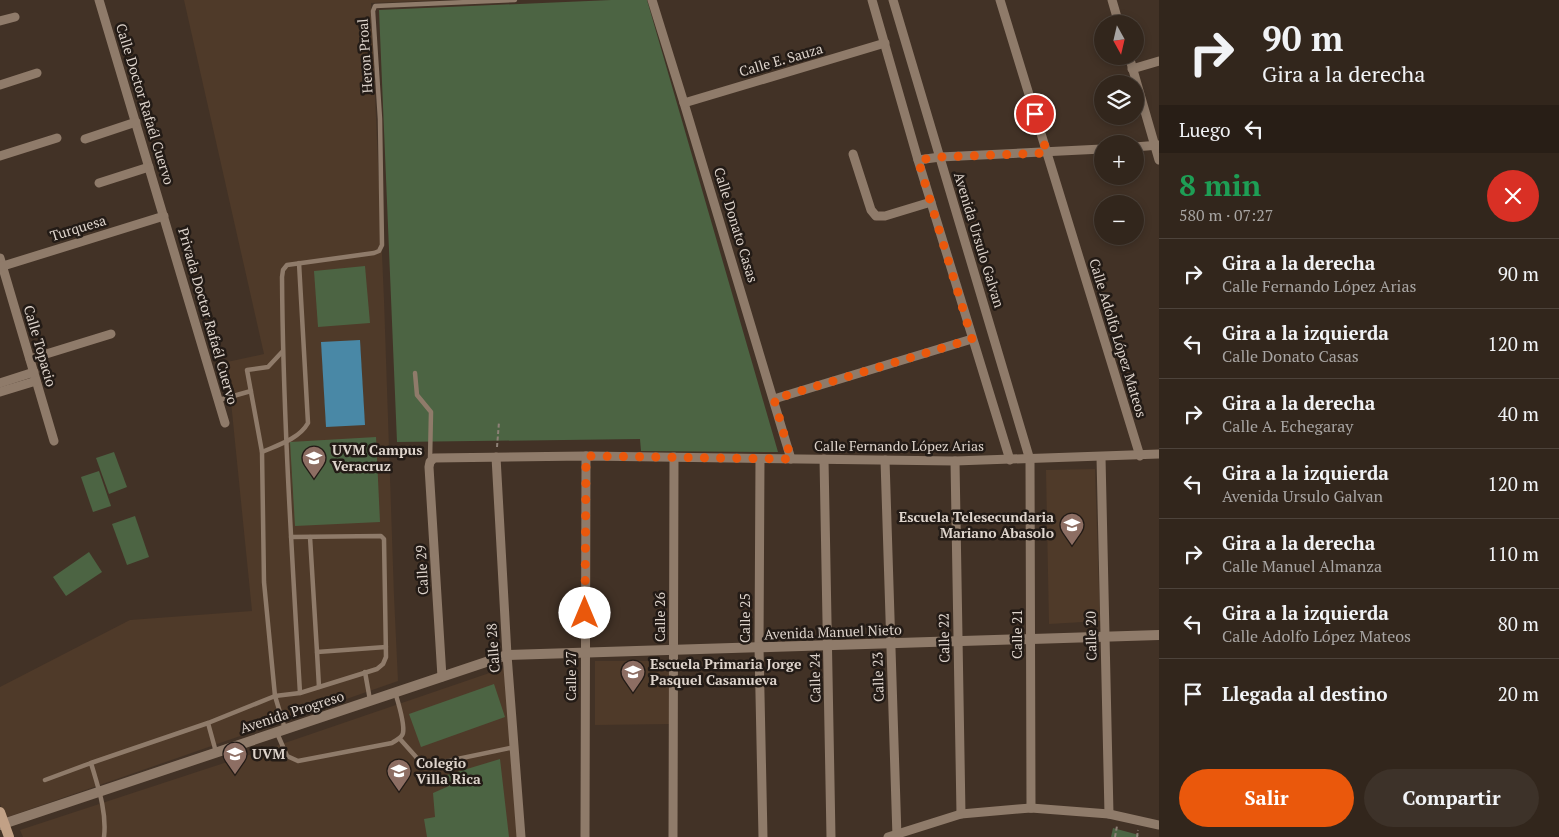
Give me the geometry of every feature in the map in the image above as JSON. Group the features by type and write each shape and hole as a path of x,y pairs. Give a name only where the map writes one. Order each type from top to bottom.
{"main road":[{"path":"0,812 2,824 9,837"}],"street":[{"name":"Calle Doctor Rafaél Cuervo","path":"99,0 164,216"},
{"name":"Calle Donato Casas","path":"652,0 791,459"},
{"path":"872,0 918,160 1010,460"},
{"name":"Avenida Ursulo Galvan","path":"893,0 1030,460"},
{"name":"Calle Adolfo López Mateos","path":"1000,0 1140,456"},
{"path":"1112,0 1116,15"},
{"path":"0,22 15,17"},
{"name":"Calle E. Sauza","path":"684,103 885,44"},
{"path":"1132,69 1159,61"},
{"path":"1131,65 1157,145 1159,160"},
{"path":"0,85 37,73"},
{"path":"85,139 136,122"},
{"path":"0,156 57,138"},
{"path":"1144,146 1157,145"},
{"path":"918,160 940,157 1094,150"},
{"path":"853,154 871,210 876,216 885,216 931,202"},
{"path":"99,183 149,167"},
{"name":"Turquesa","path":"1,264 164,216"},
{"name":"Privada Doctor Rafaél Cuervo","path":"164,216 225,423"},
{"name":"Calle Topacio","path":"1,264 54,441"},
{"path":"30,359 111,334"},
{"path":"774,399 972,339"},
{"path":"0,382 35,377"},
{"path":"0,392 35,377"},
{"name":"Calle Fernando López Arias","path":"430,462 434,458 586,456 955,461 1030,460 1159,454"},
{"name":"Calle 27","path":"585,837 586,456"},
{"name":"Calle 28","path":"496,457 507,655 521,837"},
{"name":"Calle 26","path":"673,837 674,457"},
{"name":"Calle 20","path":"1101,457 1109,814"},
{"name":"Calle 25","path":"760,459 759,648 763,837"},
{"name":"Calle 24","path":"824,459 831,837"},
{"name":"Calle 23","path":"885,460 891,644 894,836"},
{"name":"Calle 21","path":"1030,460 1031,808"},
{"name":"Calle 22","path":"955,461 961,814"},
{"name":"Calle 29","path":"430,462 442,677"},
{"name":"Avenida Manuel Nieto","path":"507,655 1159,636"},
{"name":"Avenida Progreso","path":"2,824 507,655"},
{"path":"894,836 961,814 1031,808 1109,814 1159,825"}],"lane":[{"name":"Heron Proal","path":"300,263 374,253 379,251 382,245 380,119 374,8 378,5 514,0"},
{"path":"262,452 285,443 301,433 308,423 300,263 287,265 283,270 282,277 285,443 300,693"},
{"path":"282,352 268,366 247,370 262,452 264,582 275,696 281,731 288,756 298,761 392,743 400,739 403,733 402,722 395,692"},
{"path":"415,373 417,395 431,412 430,462"},
{"path":"218,400 251,391"},
{"path":"44,780 208,723 275,696 300,693 377,669 383,664 386,657 384,538 381,536 291,537"},
{"path":"310,537 319,687"},
{"path":"317,652 386,647"},
{"path":"365,672 370,701"},
{"path":"208,723 216,752"},
{"path":"400,739 417,758 430,763 515,747"},
{"path":"91,763 106,825 104,837"}],"path":[{"path":"496,457 499,422"}],"shaded area":[{"name":"UVM Campus Veracruz","path":"184,0 444,0 371,3 398,681 5,818 0,804 0,687 130,620 252,611 227,362 264,354"},
{"name":"Escuela Telesecundaria Mariano Abasolo","path":"1095,469 1100,621 1049,624 1046,470"},
{"name":"Escuela Primaria Jorge Pasquel Casanueva","path":"595,661 671,661 671,724 595,725"},
{"name":"Colegio Villa Rica","path":"504,668 518,837 23,837 20,830 276,746"}],"green space":[{"path":"647,0 778,452 641,451 640,439 397,442 379,10"},
{"path":"365,266 370,323 318,327 314,271"},
{"path":"376,437 380,522 295,526 290,442"},
{"path":"114,452 127,487 109,494 96,458"},
{"path":"99,471 111,506 93,512 81,477"},
{"path":"135,516 149,557 127,565 112,524"},
{"path":"89,552 102,572 66,596 53,577"},
{"path":"494,684 505,717 421,747 409,714"},
{"path":"500,759 509,837 427,837 424,819 435,817 433,793 449,786 447,775"},
{"path":"1113,828 1139,835 1138,837 1111,837"}],"water":[{"path":"360,340 365,425 326,427 321,342"}],"place":[{"name":"UVM Campus Veracruz","path":"314,479"},
{"name":"Escuela Telesecundaria Mariano Abasolo","path":"1072,546"},
{"name":"Escuela Primaria Jorge Pasquel Casanueva","path":"633,693"},
{"name":"UVM","path":"235,775"},
{"name":"Colegio Villa Rica","path":"399,792"}],"route":[{"path":"585,613 586,456 791,459 774,399 972,339 918,160 940,157 1047,153 1035,114"}]}
